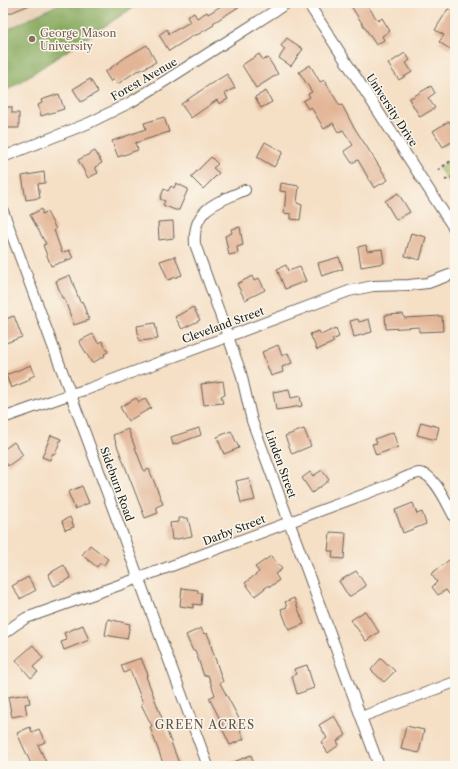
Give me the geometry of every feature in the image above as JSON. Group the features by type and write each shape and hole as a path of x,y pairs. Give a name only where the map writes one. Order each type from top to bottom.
{"street":[{"name":"Forest Avenue","path":"3,157 89,123 131,102 287,3"},
{"name":"University Drive","path":"308,3 455,230"},
{"name":"Linden Street","path":"245,190 206,209 200,216 196,225 194,234 195,244 229,335 241,373 252,421 379,766"},
{"name":"Sideburn Road","path":"3,211 7,232 71,394 208,766"},
{"name":"Cleveland Street","path":"3,418 88,389 349,291 373,286 428,283 455,273"},
{"name":"Darby Street","path":"3,634 26,618 139,578 418,473 428,476 434,482 455,518"},
{"path":"361,717 455,682"}],"path":[{"path":"438,170 455,158"},
{"path":"445,180 455,176"}],"shaded area":[{"name":"George Mason University","path":"3,3 120,3 3,74"}],"green space":[{"name":"George Mason University","path":"61,3 140,3 3,93 3,32"},
{"path":"455,157 455,185 452,187 439,168"}],"building":[{"path":"3,3 34,3 3,16"},
{"path":"226,3 245,3 213,23 214,25 197,35 196,34 169,51 159,35 167,29 169,34 190,22 187,17 194,13 197,18 207,12 208,14"},
{"path":"349,3 366,3 378,21 382,18 390,31 382,36 384,40 376,45"},
{"path":"448,9 455,13 455,41 450,49 439,42 444,35 435,30"},
{"path":"287,38 303,49 291,66 279,58 285,49 281,46"},
{"path":"147,45 156,62 139,71 138,70 118,84 114,79 111,82 105,72 126,57"},
{"path":"405,53 410,60 406,63 412,72 399,80 388,64"},
{"path":"259,54 263,60 268,58 278,74 256,88 242,65"},
{"path":"310,65 320,82 324,80 340,106 342,105 352,124 388,180 374,188 358,160 352,163 344,151 353,145 343,130 338,132 333,123 324,129 311,107 308,109 303,101 310,97 308,94 312,92 299,72"},
{"path":"227,74 235,88 225,93 228,99 219,104 217,100 191,118 181,104"},
{"path":"90,79 98,92 81,102 73,89"},
{"path":"431,86 435,93 428,98 435,108 420,117 409,99"},
{"path":"266,91 272,102 261,108 255,97"},
{"path":"59,94 64,109 41,116 38,105 42,103 41,100"},
{"path":"3,107 12,107 12,113 19,113 19,128 3,128"},
{"path":"164,117 169,132 135,143 138,150 118,157 112,141 146,129 144,123"},
{"path":"449,121 455,131 455,140 443,147 433,131"},
{"path":"265,142 283,152 274,167 257,157"},
{"path":"95,151 102,163 95,167 98,173 88,178 78,160"},
{"path":"211,157 218,164 213,168 219,173 203,189 191,177"},
{"path":"44,172 45,183 38,184 40,198 26,200 22,176"},
{"path":"176,183 188,189 179,210 163,205 165,201 160,199 164,189 168,191 171,186 174,188"},
{"path":"281,183 299,186 297,203 302,205 300,220 291,219 291,214 284,213 286,192 280,191"},
{"path":"398,193 410,212 396,220 385,201"},
{"path":"42,209 42,214 47,212 56,229 54,230 62,253 69,250 73,258 51,266 43,245 46,244 30,215"},
{"path":"173,221 174,238 159,240 158,222"},
{"path":"240,227 243,245 237,247 238,253 229,255 225,236 232,233 231,229"},
{"path":"411,233 426,237 420,260 405,256"},
{"path":"366,245 367,251 382,249 384,263 361,267 358,247"},
{"path":"175,256 182,275 168,280 160,261"},
{"path":"339,257 343,269 322,276 318,263"},
{"path":"286,265 288,271 300,267 306,281 285,289 277,269"},
{"path":"70,275 80,302 82,301 89,320 74,325 56,281"},
{"path":"252,276 254,281 259,278 265,290 245,300 237,284"},
{"path":"193,307 200,320 182,329 175,317"},
{"path":"403,314 404,318 442,316 443,331 419,332 419,327 386,329 385,315"},
{"path":"14,316 22,337 3,344 3,320"},
{"path":"358,319 359,322 369,319 372,332 354,337 350,321"},
{"path":"155,323 158,339 139,341 137,326"},
{"path":"336,328 339,337 332,340 334,342 317,350 310,334 319,331 321,335"},
{"path":"93,334 98,343 102,341 108,352 104,354 105,356 92,363 79,341"},
{"path":"278,345 282,356 288,353 292,363 282,367 283,372 271,376 262,352"},
{"path":"31,365 35,375 29,378 30,380 11,388 6,375"},
{"path":"223,381 225,395 221,396 223,403 204,405 201,384"},
{"path":"289,389 291,398 300,396 302,406 276,410 273,392"},
{"path":"136,398 139,402 145,399 151,408 128,421 120,407"},
{"path":"421,422 439,427 436,440 417,435"},
{"path":"199,428 201,435 173,445 171,437"},
{"path":"128,429 144,471 149,469 163,504 156,507 158,513 145,518 113,435"},
{"path":"304,429 311,446 292,454 285,436"},
{"path":"231,431 239,448 224,454 217,437"},
{"path":"393,432 398,447 376,455 372,444 377,443 375,439"},
{"path":"51,435 61,439 55,454 53,453 50,460 42,457"},
{"path":"14,442 23,455 8,466 3,458 3,450"},
{"path":"322,470 329,480 312,493 302,478 310,472 313,476"},
{"path":"249,478 255,500 241,503 236,481"},
{"path":"82,486 89,503 75,509 68,492"},
{"path":"413,503 417,514 422,512 426,524 403,533 395,510"},
{"path":"70,517 74,527 65,530 62,521"},
{"path":"179,518 188,518 192,536 172,540 170,523 179,522"},
{"path":"330,532 346,533 344,559 332,558 333,551 328,551"},
{"path":"90,545 108,559 103,566 100,563 97,567 82,555"},
{"path":"271,556 282,569 275,574 279,580 270,587 269,585 255,596 245,583 259,572 255,567"},
{"path":"449,560 455,568 455,589 449,594 446,590 438,595 432,587 437,582 431,574"},
{"path":"64,565 71,578 54,586 48,574"},
{"path":"356,571 366,586 349,597 339,581"},
{"path":"28,577 36,590 20,599 12,586"},
{"path":"182,588 198,590 198,593 202,593 201,605 193,604 193,608 180,606"},
{"path":"294,598 304,624 289,630 281,609 287,607 285,602"},
{"path":"365,611 379,632 366,641 351,620"},
{"path":"108,619 130,624 127,639 105,635"},
{"path":"83,625 89,640 64,650 61,642 67,640 64,633"},
{"path":"201,628 204,634 207,633 211,643 223,682 220,683 244,728 240,730 244,739 230,745 221,726 223,725 209,698 215,695 208,675 204,676 195,650 193,651 186,635"},
{"path":"33,645 43,658 33,667 38,672 31,678 16,660"},
{"path":"141,658 148,675 146,676 180,766 164,766 150,727 152,726 141,704 143,703 130,670 124,673 121,665"},
{"path":"381,658 395,671 384,682 371,670"},
{"path":"307,665 314,688 297,694 292,676 296,674 294,669"},
{"path":"28,694 30,703 25,704 27,714 12,717 8,697"},
{"path":"334,716 346,735 337,741 339,745 328,753 321,742 327,738 319,725"},
{"path":"406,726 424,730 419,753 401,749"},
{"path":"30,727 32,732 39,729 45,742 38,745 48,766 32,766 17,733"},
{"path":"251,755 255,766 224,766"}],"place":[{"name":"George Mason University","path":"32,39"}],"district":[{"name":"GREEN ACRES","path":"205,725"}]}
